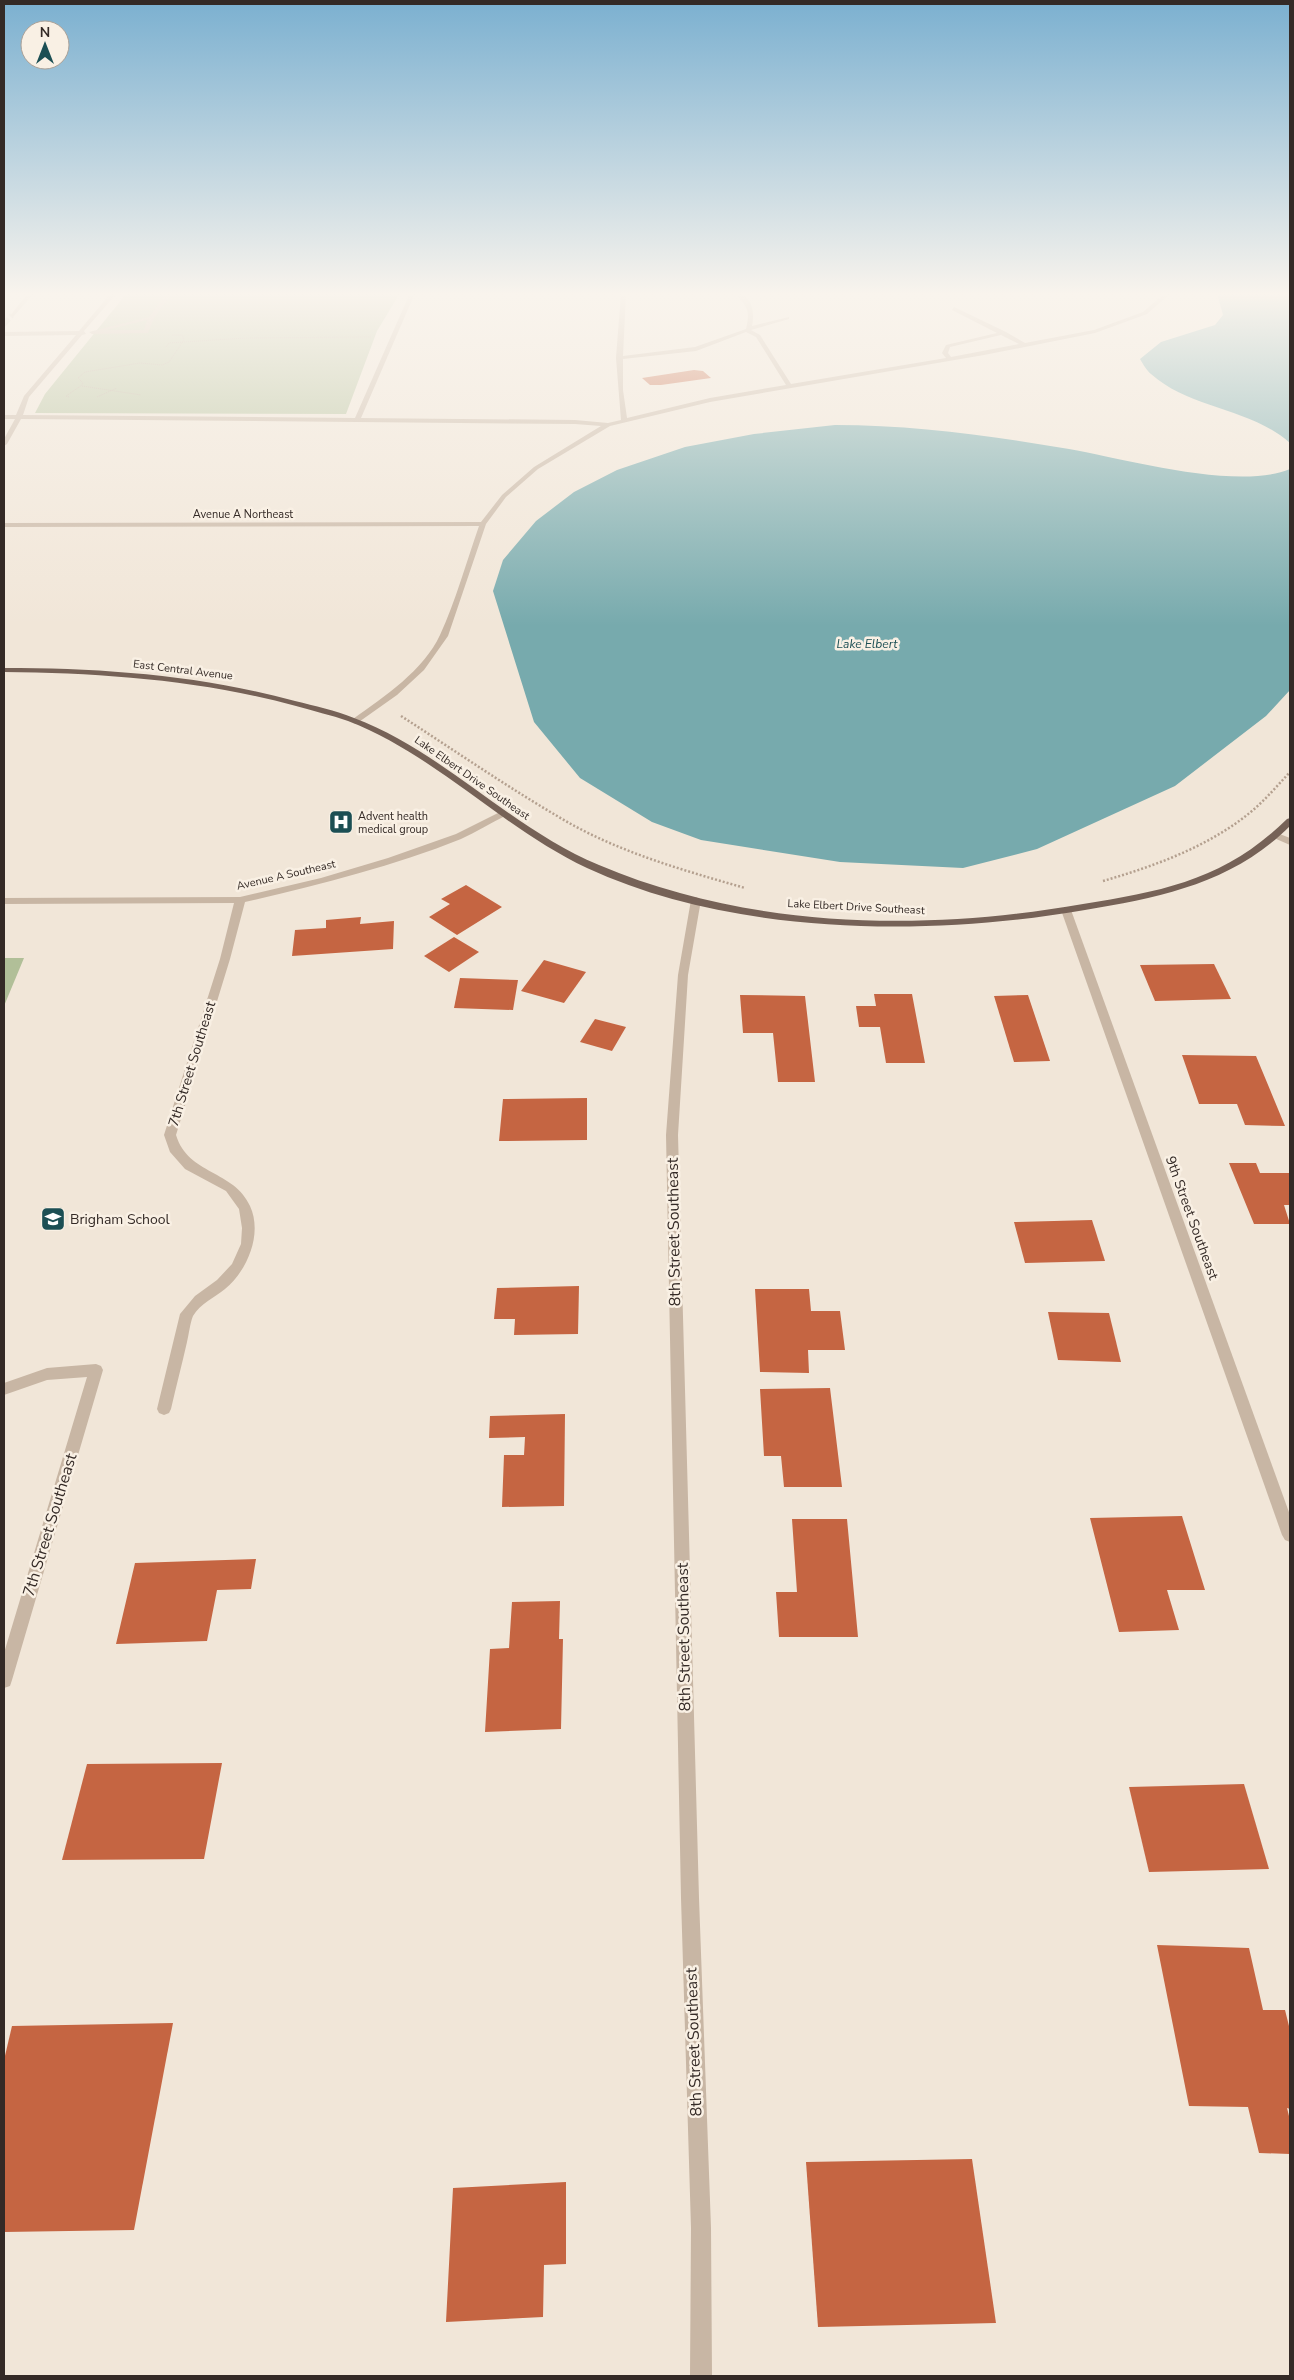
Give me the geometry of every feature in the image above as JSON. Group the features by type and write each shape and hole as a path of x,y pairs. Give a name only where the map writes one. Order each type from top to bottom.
{"main road":[{"name":"East Central Avenue","path":"4,670 69,670 173,678 267,694 356,721"},
{"name":"Lake Elbert Drive Southeast","path":"356,721 413,751 553,848 593,867 640,886 696,900 789,918 905,924 1001,920 1157,894 1210,878 1246,859 1277,836 1290,821"}],"street":[{"path":"4,444 19,417 24,404"},
{"path":"358,419 364,404"},
{"path":"620,404 624,422"},
{"path":"4,418 358,419 575,422 608,425 694,404"},
{"path":"356,721 394,693 421,668 444,636 482,524 504,496 528,474 608,425"},
{"name":"Avenue A Northeast","path":"4,525 482,524"},
{"name":"Avenue A Southeast","path":"4,901 240,900 324,880 391,860 459,836 502,814"},
{"path":"1277,836 1290,842"},
{"name":"7th Street Southeast","path":"164,1409 186,1314 232,1273 247,1244 248,1228 245,1208 230,1188 189,1166 174,1149 170,1135 225,959 240,900"},
{"name":"8th Street Southeast","path":"696,900 682,975 672,1135 690,1898 701,2228 701,2376"},
{"name":"9th Street Southeast","path":"1066,910 1290,1535"},
{"name":"7th Street Southeast","path":"4,1388 47,1374 96,1370 4,1680"}],"path":[{"path":"402,716 571,824 619,847 684,870 753,890"},
{"path":"1094,884 1174,856 1212,838 1251,812 1290,772"}],"green space":[{"path":"40,404 350,404 346,414 35,413"},
{"path":"4,958 24,958 4,1006"}],"water":[{"path":"1208,404 1290,404 1290,443 1274,431 1239,415"},
{"name":"Lake Elbert","path":"835,425 923,429 982,436 1069,449 1150,466 1212,475 1241,477 1268,475 1290,469 1290,690 1266,716 1175,786 1037,849 963,868 840,862 701,840 652,822 580,778 534,722 493,591 503,560 536,521 574,492 617,470 685,447 754,434"}],"building":[{"path":"466,885 502,907 457,935 429,917 450,904 441,899"},
{"path":"361,917 360,924 394,921 393,949 292,956 295,930 326,928 326,920"},
{"path":"454,937 479,952 449,972 424,956"},
{"path":"544,960 586,972 564,1003 521,991"},
{"path":"1214,964 1231,999 1155,1001 1140,965"},
{"path":"460,978 518,980 513,1010 454,1008"},
{"path":"874,994 912,994 925,1063 886,1063 880,1027 859,1027 856,1006 876,1006"},
{"path":"740,995 805,996 815,1082 778,1082 773,1033 743,1033"},
{"path":"1028,995 1050,1061 1014,1062 994,996"},
{"path":"595,1019 626,1027 612,1051 580,1042"},
{"path":"1182,1055 1256,1056 1285,1126 1245,1125 1237,1104 1199,1104"},
{"path":"587,1098 587,1140 499,1141 503,1099"},
{"path":"1229,1163 1256,1163 1260,1173 1290,1173 1290,1205 1284,1205 1290,1224 1254,1224"},
{"path":"1092,1220 1105,1261 1025,1263 1014,1222"},
{"path":"579,1286 578,1334 514,1335 515,1319 494,1319 497,1288"},
{"path":"755,1289 809,1289 811,1311 840,1311 845,1350 808,1350 809,1373 760,1372"},
{"path":"1048,1312 1109,1313 1121,1362 1058,1360"},
{"path":"830,1388 842,1487 784,1487 781,1456 764,1456 760,1389"},
{"path":"565,1414 564,1506 502,1507 504,1455 524,1455 525,1437 489,1438 490,1416"},
{"path":"1182,1516 1205,1590 1167,1590 1179,1630 1119,1632 1090,1518"},
{"path":"792,1519 847,1519 858,1637 779,1637 776,1592 797,1592"},
{"path":"256,1559 251,1589 217,1590 207,1641 116,1644 135,1563"},
{"path":"560,1601 559,1639 563,1639 561,1729 485,1732 490,1649 509,1648 512,1602"},
{"path":"222,1763 204,1859 62,1860 87,1764"},
{"path":"1244,1784 1269,1869 1149,1872 1129,1787"},
{"path":"1157,1945 1249,1948 1263,2010 1285,2010 1290,2030 1290,2109 1287,2108 1290,2120 1290,2154 1259,2153 1248,2107 1189,2106"},
{"path":"173,2023 134,2230 4,2232 4,2060 12,2026"},
{"path":"972,2159 996,2323 818,2327 806,2162"},
{"path":"566,2182 566,2264 544,2265 543,2317 446,2322 453,2188"}],"place":[{"name":"Advent health medical group","path":"341,822"},
{"name":"Brigham School","path":"53,1219"}]}
